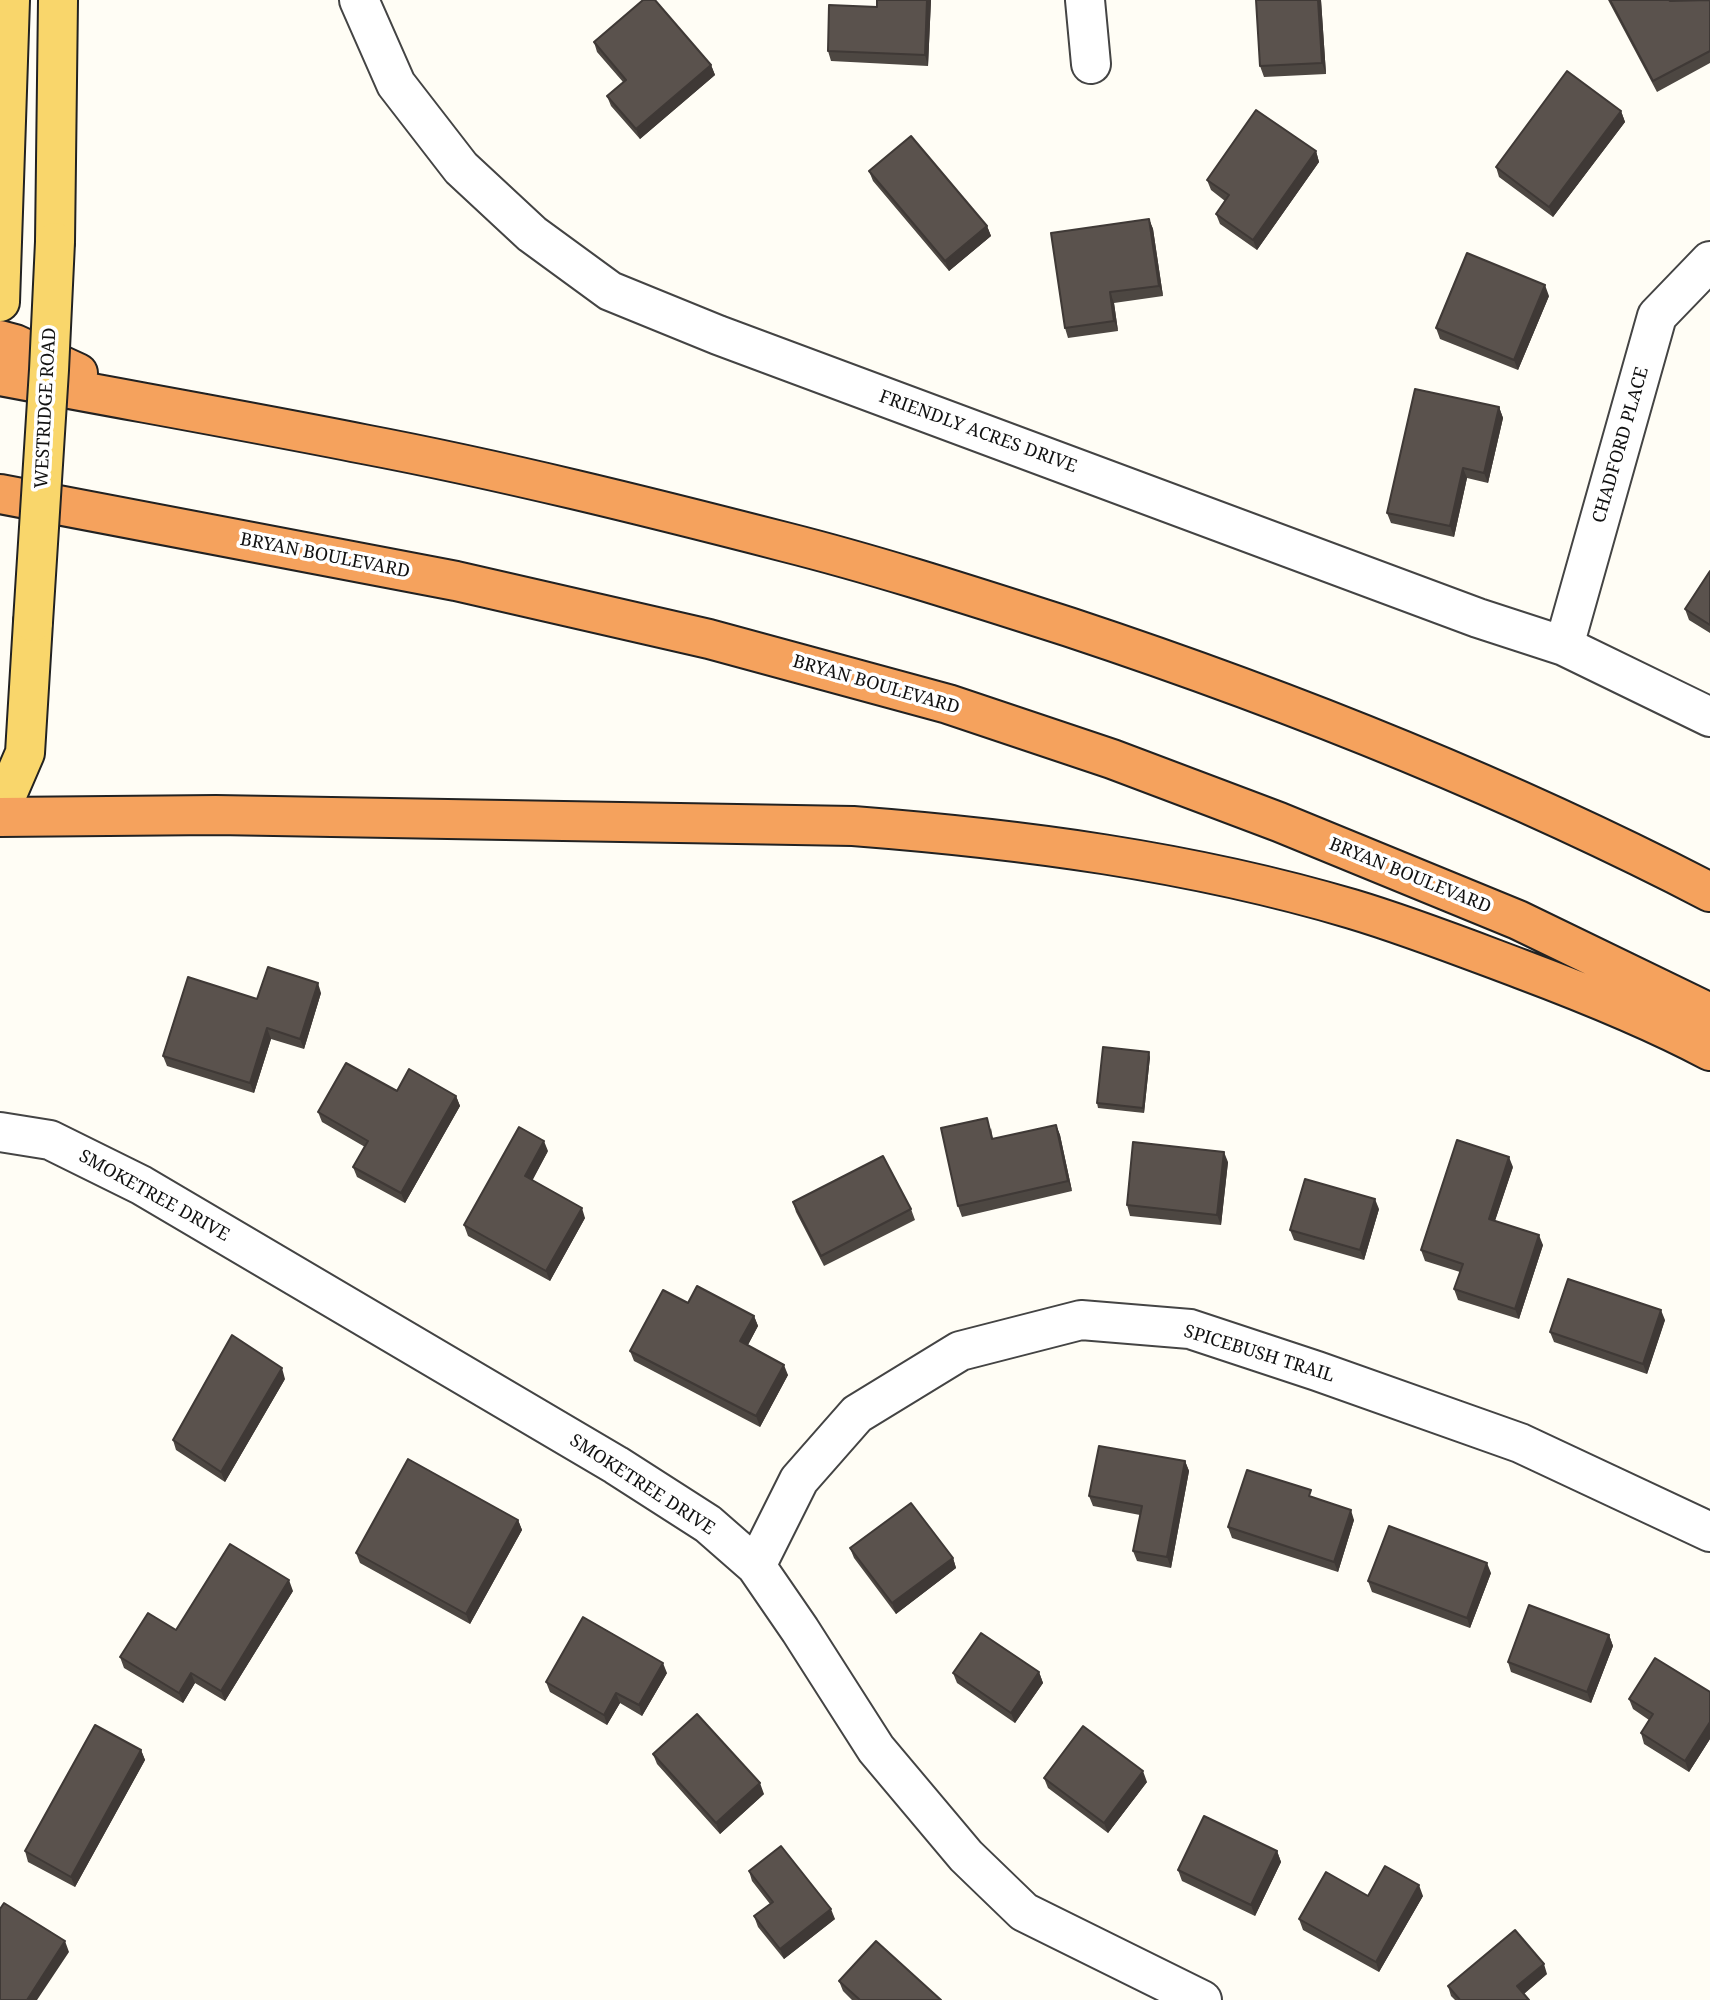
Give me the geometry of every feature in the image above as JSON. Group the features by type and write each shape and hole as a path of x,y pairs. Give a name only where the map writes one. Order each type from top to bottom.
{"highway":[{"path":"0,340 15,344 147,404"},
{"path":"0,376 366,444 575,490 790,543 982,599 1157,656 1303,710 1478,782 1653,862 1710,892"},
{"name":"BRYAN BOULEVARD","path":"0,494 456,581 709,639 948,704 1112,759 1279,822 1518,920 1710,1013"},
{"path":"0,817 216,815 853,826 956,834 1044,845 1165,865 1273,888 1351,909 1426,933 1555,982 1710,1051"}],"main road":[{"path":"0,302 10,0"},
{"name":"WESTRIDGE ROAD","path":"0,811 25,753 50,370 55,242 58,0"}],"street":[{"name":"FRIENDLY ACRES DRIVE","path":"359,0 396,84 461,168 532,234 610,292 718,335 1478,618 1564,646 1710,717"},
{"path":"1085,0 1091,64"},
{"name":"CHADFORD PLACE","path":"1564,646 1657,316 1710,261"},
{"name":"SMOKETREE DRIVE","path":"0,1132 50,1140 141,1185 616,1465 708,1524 756,1566 876,1749 967,1856 1024,1912 1202,2000"},
{"name":"SPICEBUSH TRAIL","path":"756,1566 799,1480 856,1414 960,1351 1081,1320 1190,1329 1317,1371 1520,1443 1710,1532"}],"building":[{"path":"643,0 655,0 711,65 636,129 607,96 626,80 594,42"},
{"path":"877,0 927,0 925,55 828,51 829,5 877,7"},
{"path":"1256,0 1318,0 1322,63 1260,66"},
{"path":"1610,0 1710,0 1710,51 1653,81"},
{"path":"1567,71 1621,111 1549,207 1496,167"},
{"path":"1256,110 1316,151 1253,240 1216,214 1229,195 1207,180"},
{"path":"911,136 987,226 945,261 869,171"},
{"path":"1149,219 1159,286 1110,292 1114,321 1065,328 1051,233"},
{"path":"1467,253 1545,285 1514,360 1436,328"},
{"path":"1415,389 1499,407 1484,473 1463,468 1450,526 1387,513"},
{"path":"1710,571 1710,625 1685,609"},
{"path":"268,967 318,983 300,1039 267,1028 250,1083 163,1056 188,977 257,999"},
{"path":"1103,1047 1149,1052 1143,1108 1097,1103"},
{"path":"346,1063 397,1091 409,1069 456,1096 401,1193 353,1167 368,1141 318,1112"},
{"path":"987,1118 992,1139 1056,1125 1068,1181 958,1206 941,1128"},
{"path":"519,1127 544,1141 525,1176 582,1208 546,1271 464,1225"},
{"path":"1457,1140 1509,1157 1489,1219 1539,1235 1515,1309 1454,1289 1463,1264 1421,1250"},
{"path":"1133,1142 1224,1152 1217,1215 1127,1205"},
{"path":"883,1156 911,1209 821,1256 793,1202"},
{"path":"1305,1179 1375,1199 1360,1250 1290,1230"},
{"path":"1568,1279 1661,1310 1643,1364 1550,1332"},
{"path":"697,1286 754,1316 740,1341 784,1365 756,1416 630,1351 663,1290 688,1303"},
{"path":"232,1335 282,1368 221,1472 173,1440"},
{"path":"1099,1446 1185,1461 1167,1557 1133,1551 1142,1506 1089,1496"},
{"path":"408,1459 518,1520 466,1614 356,1553"},
{"path":"1247,1470 1311,1490 1309,1496 1351,1510 1334,1562 1228,1527"},
{"path":"911,1503 953,1558 892,1603 850,1548"},
{"path":"1389,1526 1487,1563 1467,1618 1368,1581"},
{"path":"230,1544 289,1580 221,1691 191,1673 179,1693 120,1657 148,1613 176,1630"},
{"path":"1529,1605 1609,1635 1587,1692 1508,1662"},
{"path":"583,1617 663,1663 639,1705 616,1693 604,1715 546,1682"},
{"path":"981,1633 1039,1672 1011,1713 953,1673"},
{"path":"1655,1658 1710,1692 1710,1722 1685,1761 1641,1733 1653,1714 1629,1699"},
{"path":"697,1714 760,1783 716,1823 653,1754"},
{"path":"95,1725 141,1750 71,1877 25,1851"},
{"path":"1083,1726 1143,1771 1104,1823 1044,1778"},
{"path":"1204,1816 1277,1851 1251,1905 1178,1870"},
{"path":"781,1846 831,1909 780,1949 754,1916 773,1902 749,1871"},
{"path":"1385,1866 1419,1885 1376,1962 1299,1919 1326,1872 1368,1896"},
{"path":"4,1903 65,1941 27,2000 0,2000 0,1909"},
{"path":"1515,1930 1544,1964 1517,1986 1529,2000 1460,2000 1448,1986"},
{"path":"876,1941 941,2000 860,2000 839,1981"}]}
